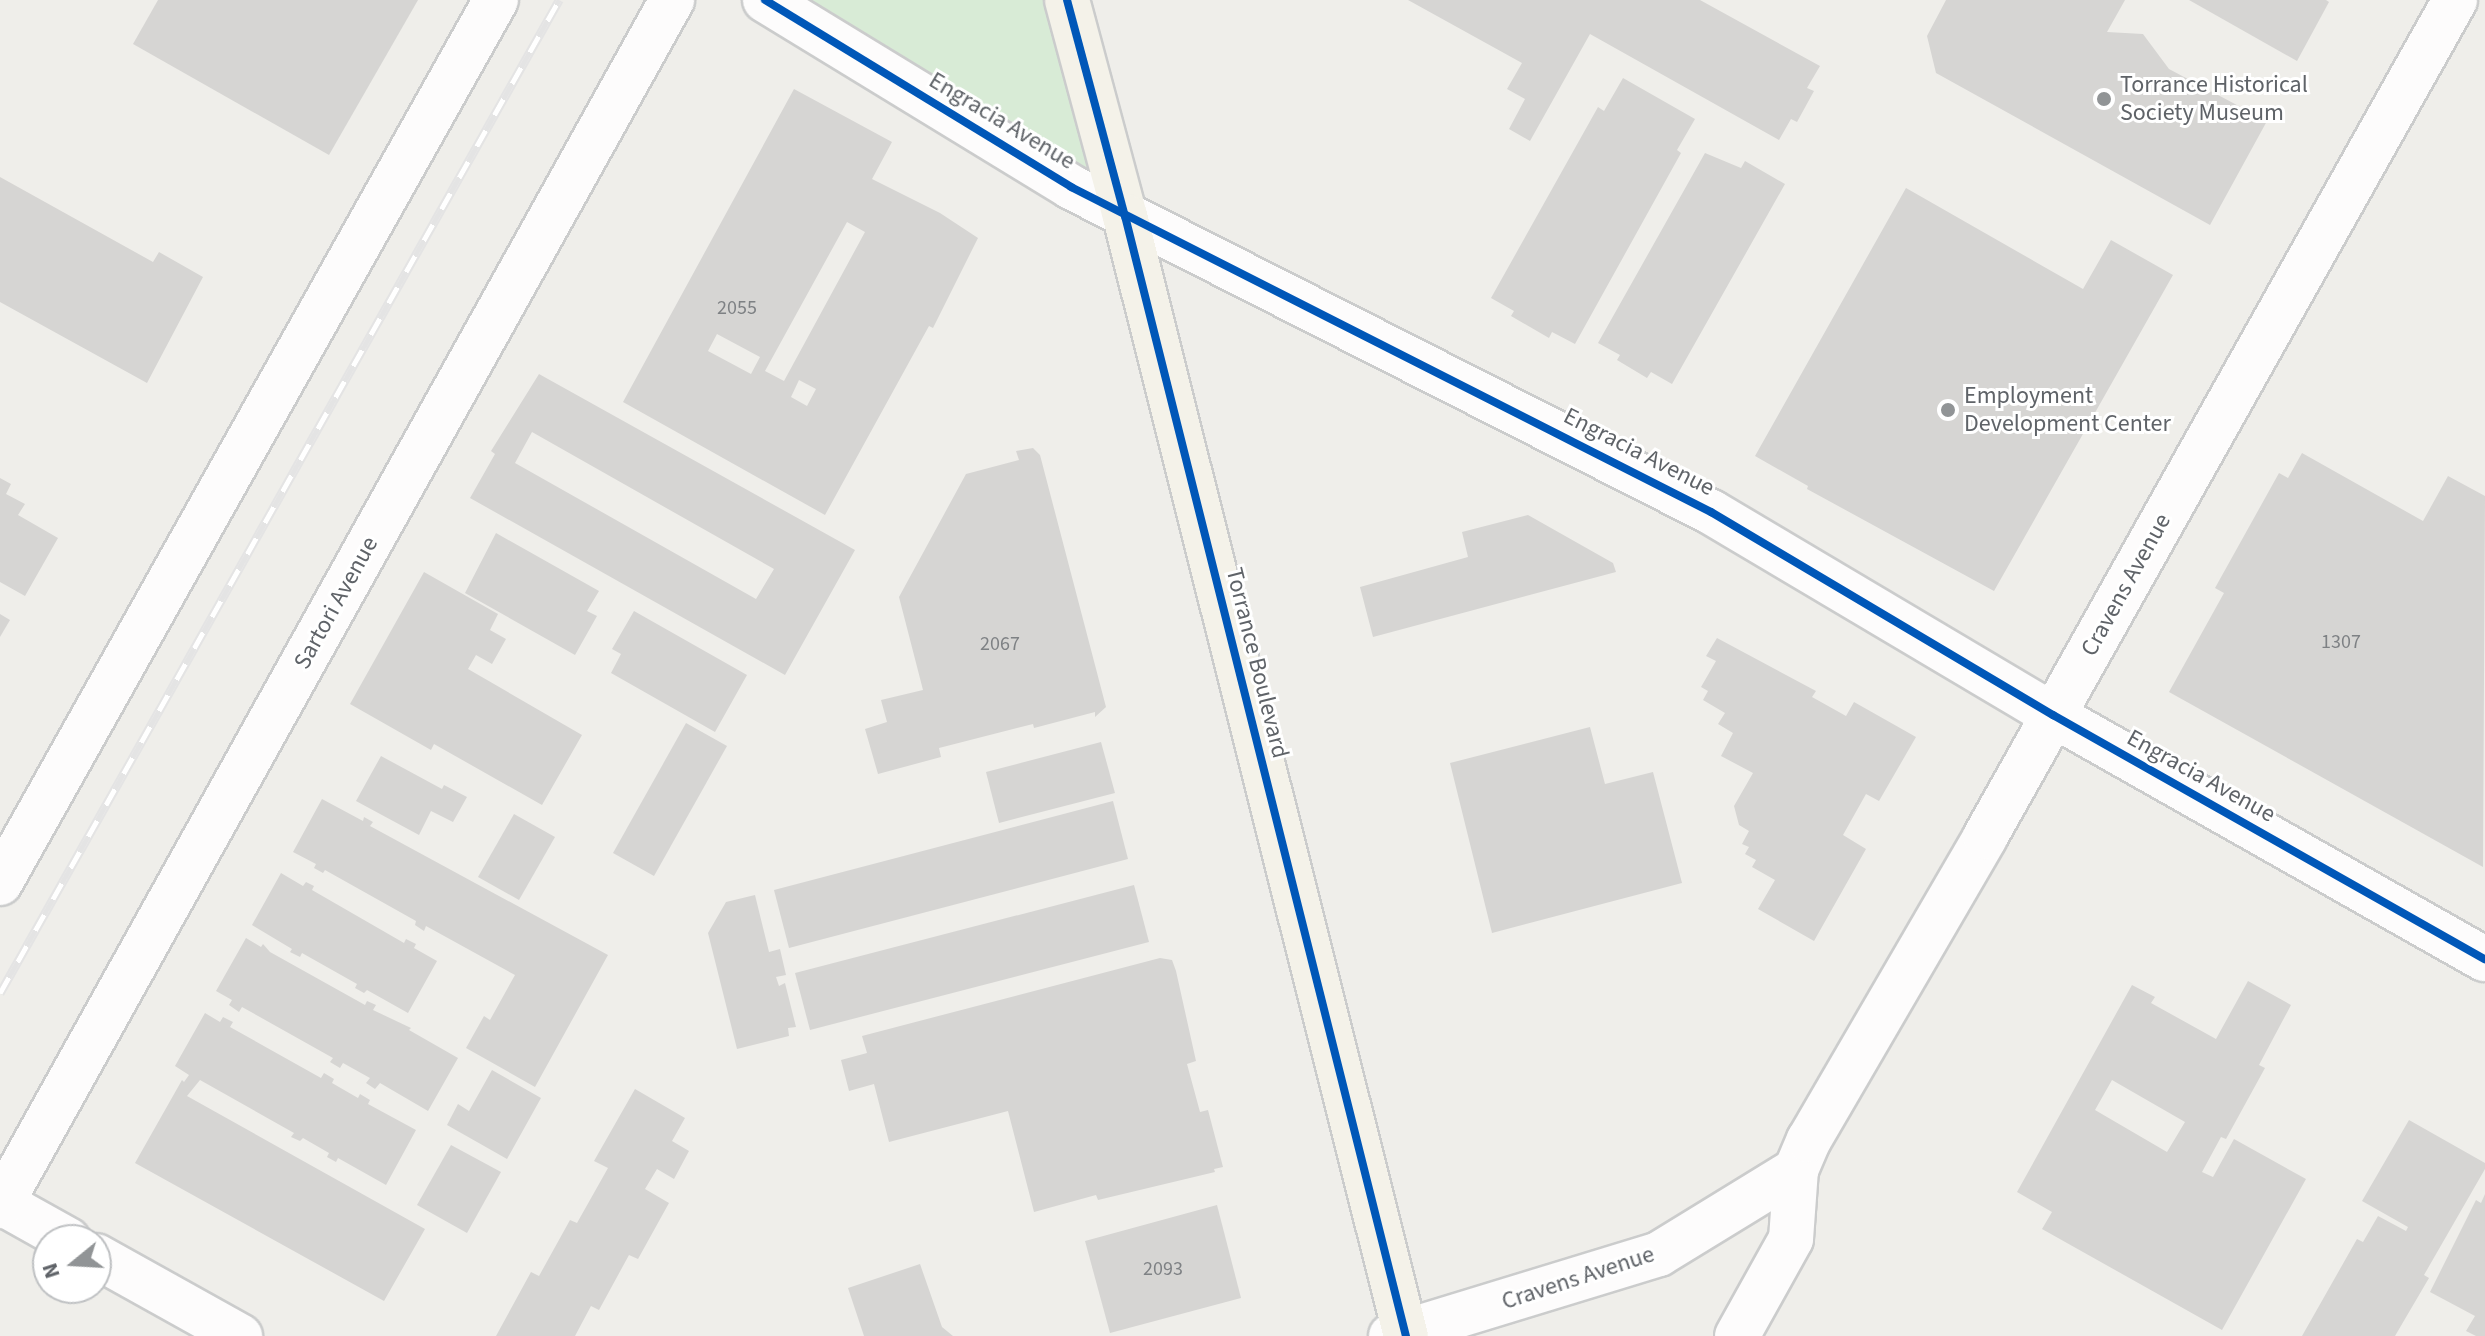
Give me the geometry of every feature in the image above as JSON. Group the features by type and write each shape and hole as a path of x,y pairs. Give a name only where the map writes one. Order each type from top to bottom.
{"main road":[{"name":"Torrance Boulevard","path":"1067,0 1125,216 1400,1335"}],"street":[{"path":"0,883 496,0"},
{"name":"Sartori Avenue","path":"1,1204 672,0"},
{"name":"Engracia Avenue","path":"765,0 1125,216 1658,483 2053,715 2485,959"},
{"name":"Cravens Avenue","path":"1737,1336 1791,1239 1796,1170 1809,1140 2053,715 2455,0"},
{"name":"Cravens Avenue","path":"1400,1335 1659,1254 1796,1170"},
{"path":"1,1204 38,1224"},
{"path":"112,1265 240,1336"}],"green space":[{"path":"765,0 1067,0 1125,216"}],"building":[{"path":"158,0 418,0 329,155 133,44"},
{"path":"1408,0 1700,0 1820,66 1807,88 1814,91 1797,122 1791,119 1779,140 1590,34 1530,141 1509,129 1525,99 1507,89 1522,63"},
{"name":"Torrance Historical Society Museum","path":"1946,0 2125,0 2107,32 2143,34 2169,69 2267,121 2210,225 1936,73 1927,36"},
{"name":"Torrance Historical Society Museum","path":"2189,0 2326,0 2329,2 2297,61"},
{"path":"1623,78 1695,119 1677,150 1681,153 1575,344 1552,332 1549,338 1511,316 1514,311 1491,298 1598,107 1604,111"},
{"path":"794,89 892,142 872,179 940,213 978,238 933,328 929,326 825,515 623,402","holes":["847,222 865,232 784,381 765,371","717,334 760,357 751,374 708,351","799,380 816,389 807,406 791,397"]},
{"path":"1705,153 1741,168 1745,161 1785,184 1672,384 1651,372 1647,378 1617,360 1620,355 1598,343"},
{"path":"0,177 153,262 159,252 203,277 147,383 0,302"},
{"path":"1906,188 2083,289 2111,240 2173,275 1994,591 1807,489 1808,486 1755,456"},
{"path":"539,374 855,550 785,675 470,498 495,454 491,451","holes":["532,432 774,569 756,599 515,463"]},
{"path":"1033,448 1040,455 1106,707 1095,717 1095,712 1034,728 1033,724 939,748 941,757 878,774 865,729 887,722 881,700 923,690 899,597 966,474 1019,460 1016,451"},
{"path":"2302,453 2423,521 2448,476 2485,496 2483,867 2169,692 2224,593 2215,588 2279,473 2288,478"},
{"path":"0,478 11,484 6,494 25,504 18,515 58,538 25,596 0,582"},
{"path":"1528,515 1613,563 1616,572 1373,637 1360,587 1468,557 1462,532"},
{"path":"496,533 599,591 587,611 597,616 575,655 465,593"},
{"path":"424,572 498,614 490,630 506,639 492,664 476,655 468,669 582,735 542,805 434,744 431,750 350,704"},
{"path":"634,611 747,675 715,732 611,673 621,654 612,649"},
{"path":"0,614 10,620 0,637"},
{"path":"1717,638 1816,691 1812,697 1846,716 1854,702 1916,737 1879,801 1866,794 1843,835 1866,849 1814,941 1758,909 1775,880 1752,867 1756,860 1745,854 1749,847 1742,844 1749,831 1739,825 1734,806 1753,773 1721,756 1733,733 1718,724 1725,713 1703,700 1708,691 1701,687 1716,661 1706,656"},
{"path":"686,723 727,746 654,876 613,853"},
{"path":"1590,727 1605,784 1653,772 1682,883 1492,933 1450,763"},
{"path":"1101,742 1115,793 999,823 986,772"},
{"path":"381,756 442,789 444,785 467,797 453,822 431,811 419,835 356,801"},
{"path":"322,799 363,821 364,817 373,822 370,826 608,955 535,1087 466,1048 484,1016 490,1020 515,975 426,926 424,931 415,925 416,921 325,870 323,873 314,868 316,864 293,852"},
{"path":"1113,801 1128,859 789,948 774,890"},
{"path":"514,814 555,837 519,900 478,877"},
{"path":"281,873 303,886 306,882 314,886 312,890 404,943 406,939 416,944 414,948 437,961 408,1013 367,990 364,993 355,988 357,984 302,953 300,957 290,952 292,949 252,925"},
{"path":"1134,885 1149,942 810,1030 795,973"},
{"path":"755,895 769,952 780,949 786,975 776,977 779,986 785,983 796,1027 788,1028 789,1036 737,1049 708,933 726,902"},
{"path":"246,938 261,947 263,944 270,952 365,1005 367,1001 376,1005 373,1010 411,1028 409,1030 458,1058 428,1111 380,1083 375,1089 366,1083 370,1078 343,1063 340,1068 330,1062 333,1058 242,1007 239,1012 229,1005 232,1000 216,991"},
{"path":"1160,958 1172,960 1176,971 1196,1061 1187,1064 1200,1112 1208,1110 1223,1167 1214,1169 1215,1172 1098,1200 1096,1195 1034,1212 1008,1111 889,1142 874,1084 849,1091 841,1060 867,1053 862,1036"},
{"path":"2248,981 2291,1005 2259,1065 2265,1068 2226,1139 2221,1137 2202,1172 2213,1177 2234,1139 2306,1179 2222,1330 2042,1229 2052,1212 2017,1192 2132,985 2155,997 2151,1003 2216,1039","holes":["2112,1080 2185,1122 2167,1152 2095,1110"]},
{"path":"205,1013 220,1022 223,1017 233,1022 230,1027 321,1078 324,1073 334,1079 332,1083 358,1098 360,1094 370,1100 368,1104 416,1130 386,1185 338,1158 336,1162 327,1157 329,1153 303,1138 300,1141 291,1137 294,1133 200,1080 187,1096 425,1229 384,1301 135,1163 182,1080 184,1082 189,1075 175,1066"},
{"path":"492,1070 541,1098 507,1159 447,1125 458,1104 469,1111"},
{"path":"635,1089 685,1118 672,1141 689,1151 674,1179 657,1169 645,1189 669,1203 638,1259 629,1255 599,1310 591,1306 575,1336 496,1336 531,1272 539,1276 570,1220 577,1223 608,1168 594,1161"},
{"path":"2409,1120 2485,1163 2485,1169 2424,1275 2429,1278 2395,1336 2302,1336 2357,1239 2363,1242 2378,1216 2406,1231 2408,1227 2362,1201"},
{"path":"451,1145 501,1172 467,1233 417,1205"},
{"path":"2485,1194 2485,1336 2476,1336 2466,1331 2475,1316 2430,1292 2476,1200 2481,1203"},
{"path":"1217,1205 1241,1298 1110,1333 1085,1241"},
{"path":"920,1264 942,1327 953,1336 864,1336 848,1288"}],"railway":[{"path":"0,993 559,0"}],"cycle path":[{"path":"765,0 1071,187 1711,512 2053,715 2485,959"},
{"path":"1067,0 1125,216 1406,1336"}],"place":[{"name":"Torrance Historical Society Museum","path":"2104,99"},
{"name":"Employment Development Center","path":"1948,410"}]}
